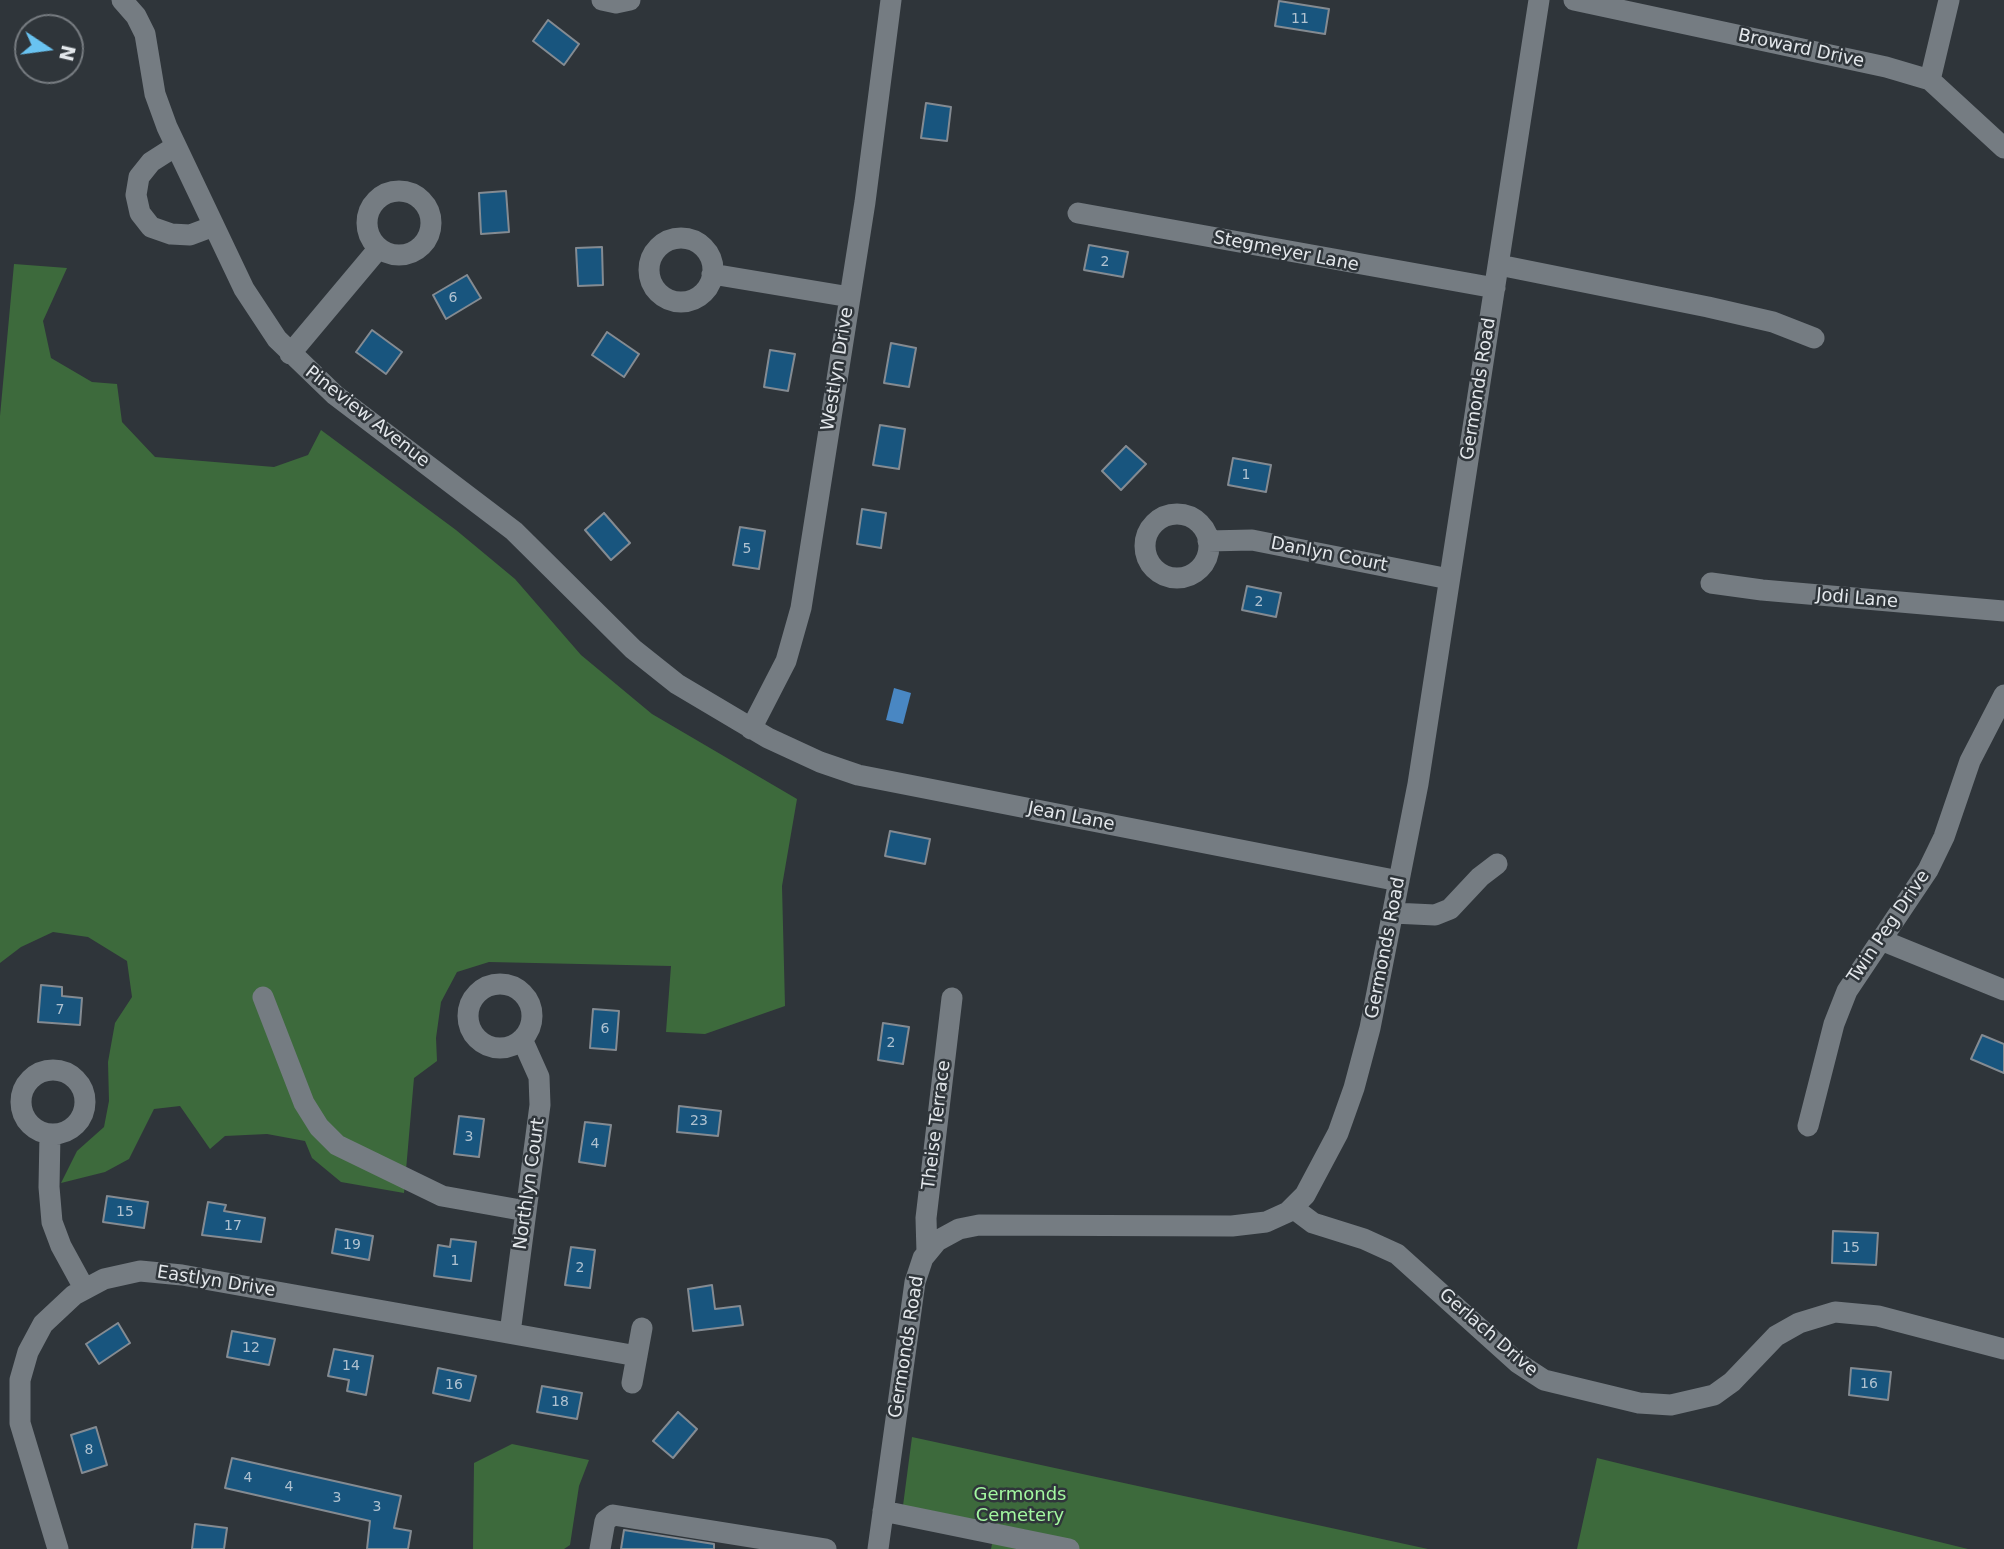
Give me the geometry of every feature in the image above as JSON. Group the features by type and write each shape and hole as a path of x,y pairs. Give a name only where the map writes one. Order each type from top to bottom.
{"street":[{"name":"Pineview Avenue","path":"122,0 136,16 145,34 155,94 176,146 250,301 290,354 335,395 514,531 647,662 694,695 751,729"},
{"path":"602,0 616,3 630,0"},
{"name":"Westlyn Drive","path":"751,729 786,661 798,622 849,297 891,0"},
{"name":"Germonds Road","path":"878,1549 913,1289 926,1253 945,1235 972,1226 1243,1226 1273,1220 1293,1208 1321,1168 1351,1096 1370,1028 1399,881 1539,0"},
{"name":"Broward Drive","path":"1574,0 1886,67 1930,80 2004,148"},
{"path":"1930,80 1949,0"},
{"path":"176,146 151,162 139,177 136,195 141,213 151,226 170,234 190,235 214,226"},
{"name":"Stegmeyer Lane","path":"1078,213 1495,288"},
{"path":"290,354 379,248"},
{"path":"1499,265 1773,322 1814,338"},
{"path":"712,274 849,297"},
{"name":"Danlyn Court","path":"1208,541 1252,540 1449,579"},
{"name":"Jodi Lane","path":"1711,583 1762,590 2004,611"},
{"name":"Twin Peg Drive","path":"1808,1126 1840,1008 1857,975 1928,870 1944,837 1970,761 2004,695"},
{"name":"Jean Lane","path":"751,729 803,755 858,775 1399,881"},
{"path":"1393,913 1436,915 1450,909 1480,877 1497,864"},
{"path":"1881,940 2004,990"},
{"path":"263,997 304,1103 319,1127 337,1145 355,1157 442,1196 526,1211"},
{"name":"Theise Terrace","path":"926,1253 925,1230 952,998"},
{"name":"Northlyn Court","path":"510,1333 540,1091 535,1063 522,1039"},
{"path":"50,1134 49,1187 52,1222 61,1246 84,1288"},
{"name":"Gerlach Drive","path":"1293,1208 1313,1223 1364,1239 1397,1254 1518,1363 1544,1380 1639,1403 1671,1405 1714,1395 1776,1336 1799,1323 1835,1312 1871,1314 2004,1349"},
{"name":"Eastlyn Drive","path":"58,1549 24,1439 19,1393 23,1367 35,1337 53,1313 84,1288 128,1272 168,1273 637,1356"},
{"path":"632,1383 642,1328"},
{"path":"883,1511 1069,1549"},
{"path":"600,1549 605,1521 613,1515 826,1549"}],"green space":[{"path":"14,264 67,268 43,321 51,358 92,382 117,384 122,422 155,457 274,467 308,455 321,430 456,530 515,579 581,655 652,714 797,799 782,886 785,1006 705,1034 666,1032 671,966 489,962 457,972 441,1002 436,1038 437,1061 414,1078 404,1193 341,1182 312,1158 305,1141 267,1134 225,1136 210,1149 180,1106 154,1109 129,1159 105,1172 61,1183 77,1151 104,1127 109,1101 108,1062 115,1023 132,997 127,961 88,937 53,932 21,947 0,963 0,416"},
{"name":"Germonds Cemetery","path":"912,1437 1428,1549 991,1549 993,1539 901,1521"},
{"path":"512,1444 589,1460 579,1486 570,1545 564,1549 473,1549 474,1463"},
{"path":"1597,1458 1968,1549 1577,1549"}],"water":[{"path":"894,688 911,693 903,724 886,720"}],"building":[{"path":"1279,1 1329,9 1325,34 1275,26"},
{"path":"548,20 579,44 564,65 533,41"},
{"path":"926,103 951,107 947,141 921,138"},
{"path":"506,191 509,232 481,234 479,193"},
{"path":"1089,245 1128,252 1123,277 1084,270"},
{"path":"602,247 603,285 578,286 576,248"},
{"path":"467,275 481,298 446,319 433,295"},
{"path":"372,330 402,352 386,374 356,352"},
{"path":"607,332 639,354 624,377 592,355"},
{"path":"891,343 916,348 909,387 884,383"},
{"path":"770,350 795,354 788,391 764,387"},
{"path":"880,425 905,429 899,469 873,465"},
{"path":"1126,446 1146,464 1121,490 1102,471"},
{"path":"1233,458 1271,465 1266,492 1228,485"},
{"path":"862,509 886,513 881,548 857,544"},
{"path":"604,513 630,543 611,560 585,530"},
{"path":"740,527 765,531 759,569 733,565"},
{"path":"1247,586 1281,593 1276,617 1242,610"},
{"path":"890,831 930,839 925,864 885,856"},
{"path":"41,985 62,987 62,996 82,998 80,1025 38,1022"},
{"path":"593,1009 619,1011 616,1050 590,1048"},
{"path":"883,1023 909,1027 903,1064 878,1060"},
{"path":"1982,1035 2004,1044 2004,1073 1971,1059"},
{"path":"679,1106 721,1111 718,1136 677,1132"},
{"path":"459,1116 484,1119 479,1157 454,1154"},
{"path":"585,1122 611,1125 605,1166 579,1162"},
{"path":"107,1196 148,1202 144,1228 103,1222"},
{"path":"208,1202 226,1205 224,1211 265,1218 261,1242 202,1235"},
{"path":"336,1229 373,1236 369,1260 332,1253"},
{"path":"1833,1231 1878,1233 1876,1265 1832,1263"},
{"path":"451,1239 476,1242 471,1281 434,1276 438,1245 450,1247"},
{"path":"571,1247 595,1250 590,1288 565,1285"},
{"path":"712,1285 715,1309 740,1306 743,1325 693,1331 688,1289"},
{"path":"118,1323 130,1343 99,1364 86,1344"},
{"path":"232,1331 275,1339 269,1365 227,1357"},
{"path":"334,1349 373,1356 366,1395 347,1391 349,1380 328,1376"},
{"path":"438,1368 476,1376 470,1401 433,1393"},
{"path":"1851,1368 1891,1372 1888,1400 1849,1395"},
{"path":"542,1386 582,1393 577,1419 537,1412"},
{"path":"678,1412 697,1429 673,1458 653,1441"},
{"path":"96,1427 107,1465 82,1473 71,1435"},
{"path":"232,1458 401,1496 394,1528 411,1531 408,1549 367,1549 370,1521 225,1488"},
{"path":"195,1524 227,1528 224,1549 192,1549"},
{"path":"624,1530 714,1544 714,1549 621,1549"}]}
